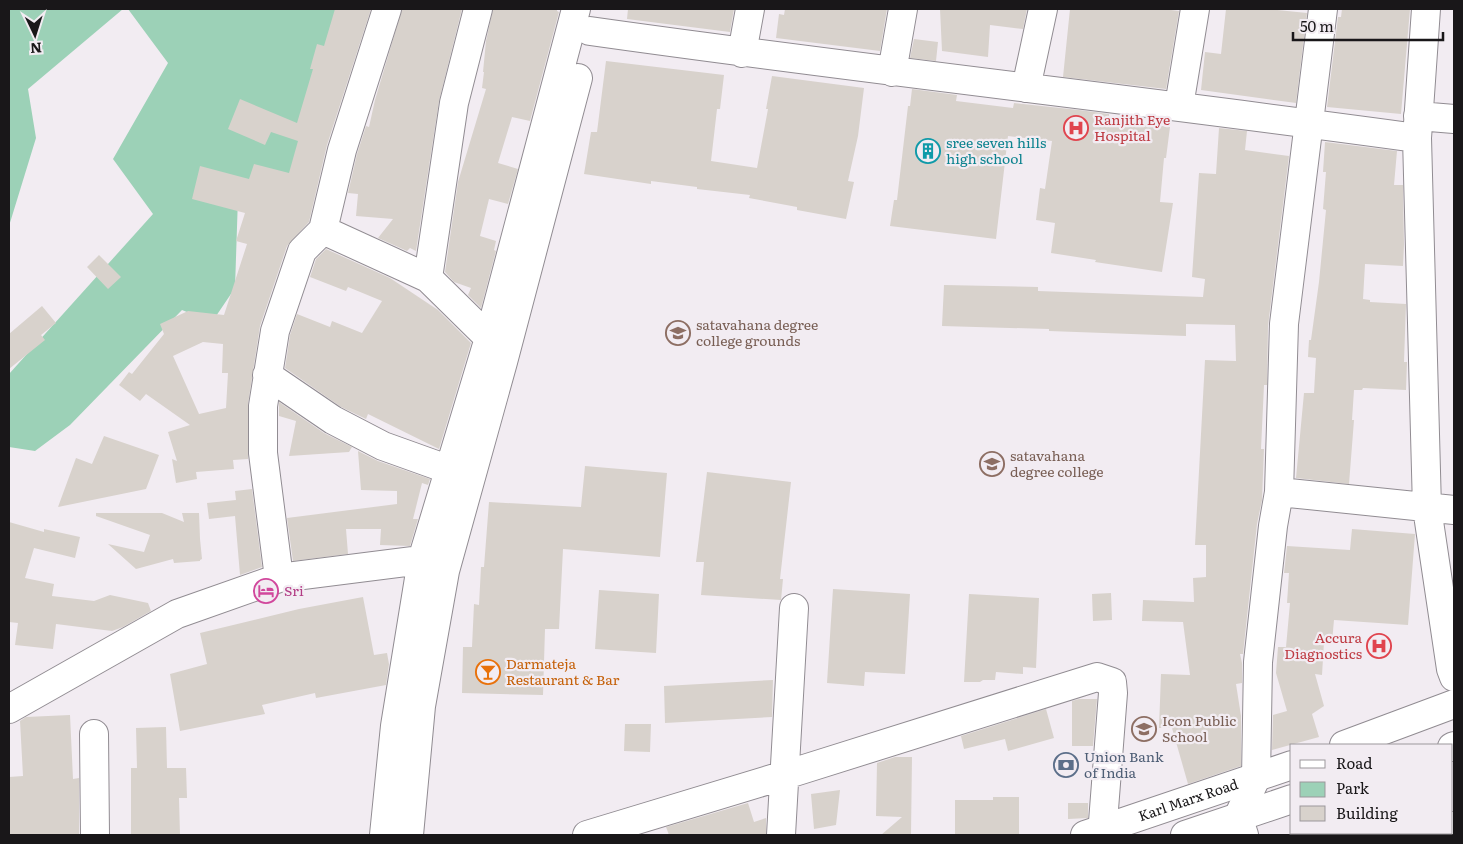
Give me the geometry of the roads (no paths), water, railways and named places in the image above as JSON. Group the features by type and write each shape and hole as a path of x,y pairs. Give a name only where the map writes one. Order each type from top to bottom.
{"street":[{"path":"279,578 263,453 263,406 275,331 302,251 323,230 342,150 387,9"},
{"path":"428,278 454,102 478,9"},
{"path":"742,53 750,9"},
{"path":"892,72 903,9"},
{"path":"1026,88 1043,9"},
{"path":"1179,106 1195,9"},
{"path":"1241,826 1256,778 1258,662 1274,526 1280,492 1284,324 1324,9"},
{"path":"1426,9 1417,127 1427,508 1451,669 1454,677"},
{"path":"587,16 742,53 1309,123 1417,127 1454,119"},
{"path":"384,835 395,726 422,560 587,16"},
{"path":"408,835 420,706 432,635 449,557 503,362 587,16"},
{"path":"323,230 428,278 489,338"},
{"path":"267,375 333,420 383,446 450,470"},
{"path":"1280,492 1454,510"},
{"path":"9,709 177,614 279,578 449,557"},
{"path":"781,835 794,608"},
{"path":"587,835 1097,677 1112,682 1113,693 1096,833"},
{"path":"1347,744 1454,704"},
{"path":"94,734 95,835"},
{"name":"Karl Marx Road","path":"1096,833 1290,766"},
{"path":"1185,835 1241,826 1290,801"}],"place":[{"name":"Ranjith Eye Hospital","path":"1076,128"},
{"name":"sree seven hills high school","path":"928,151"},
{"name":"satavahana degree college grounds","path":"678,333"},
{"name":"satavahana degree college","path":"992,464"},
{"name":"Sri","path":"266,591"},
{"name":"Accura Diagnostics","path":"1379,646"},
{"name":"Darmateja Restaurant & Bar","path":"488,672"},
{"name":"Icon Public School","path":"1144,729"},
{"name":"Union Bank of India","path":"1066,765"}]}
